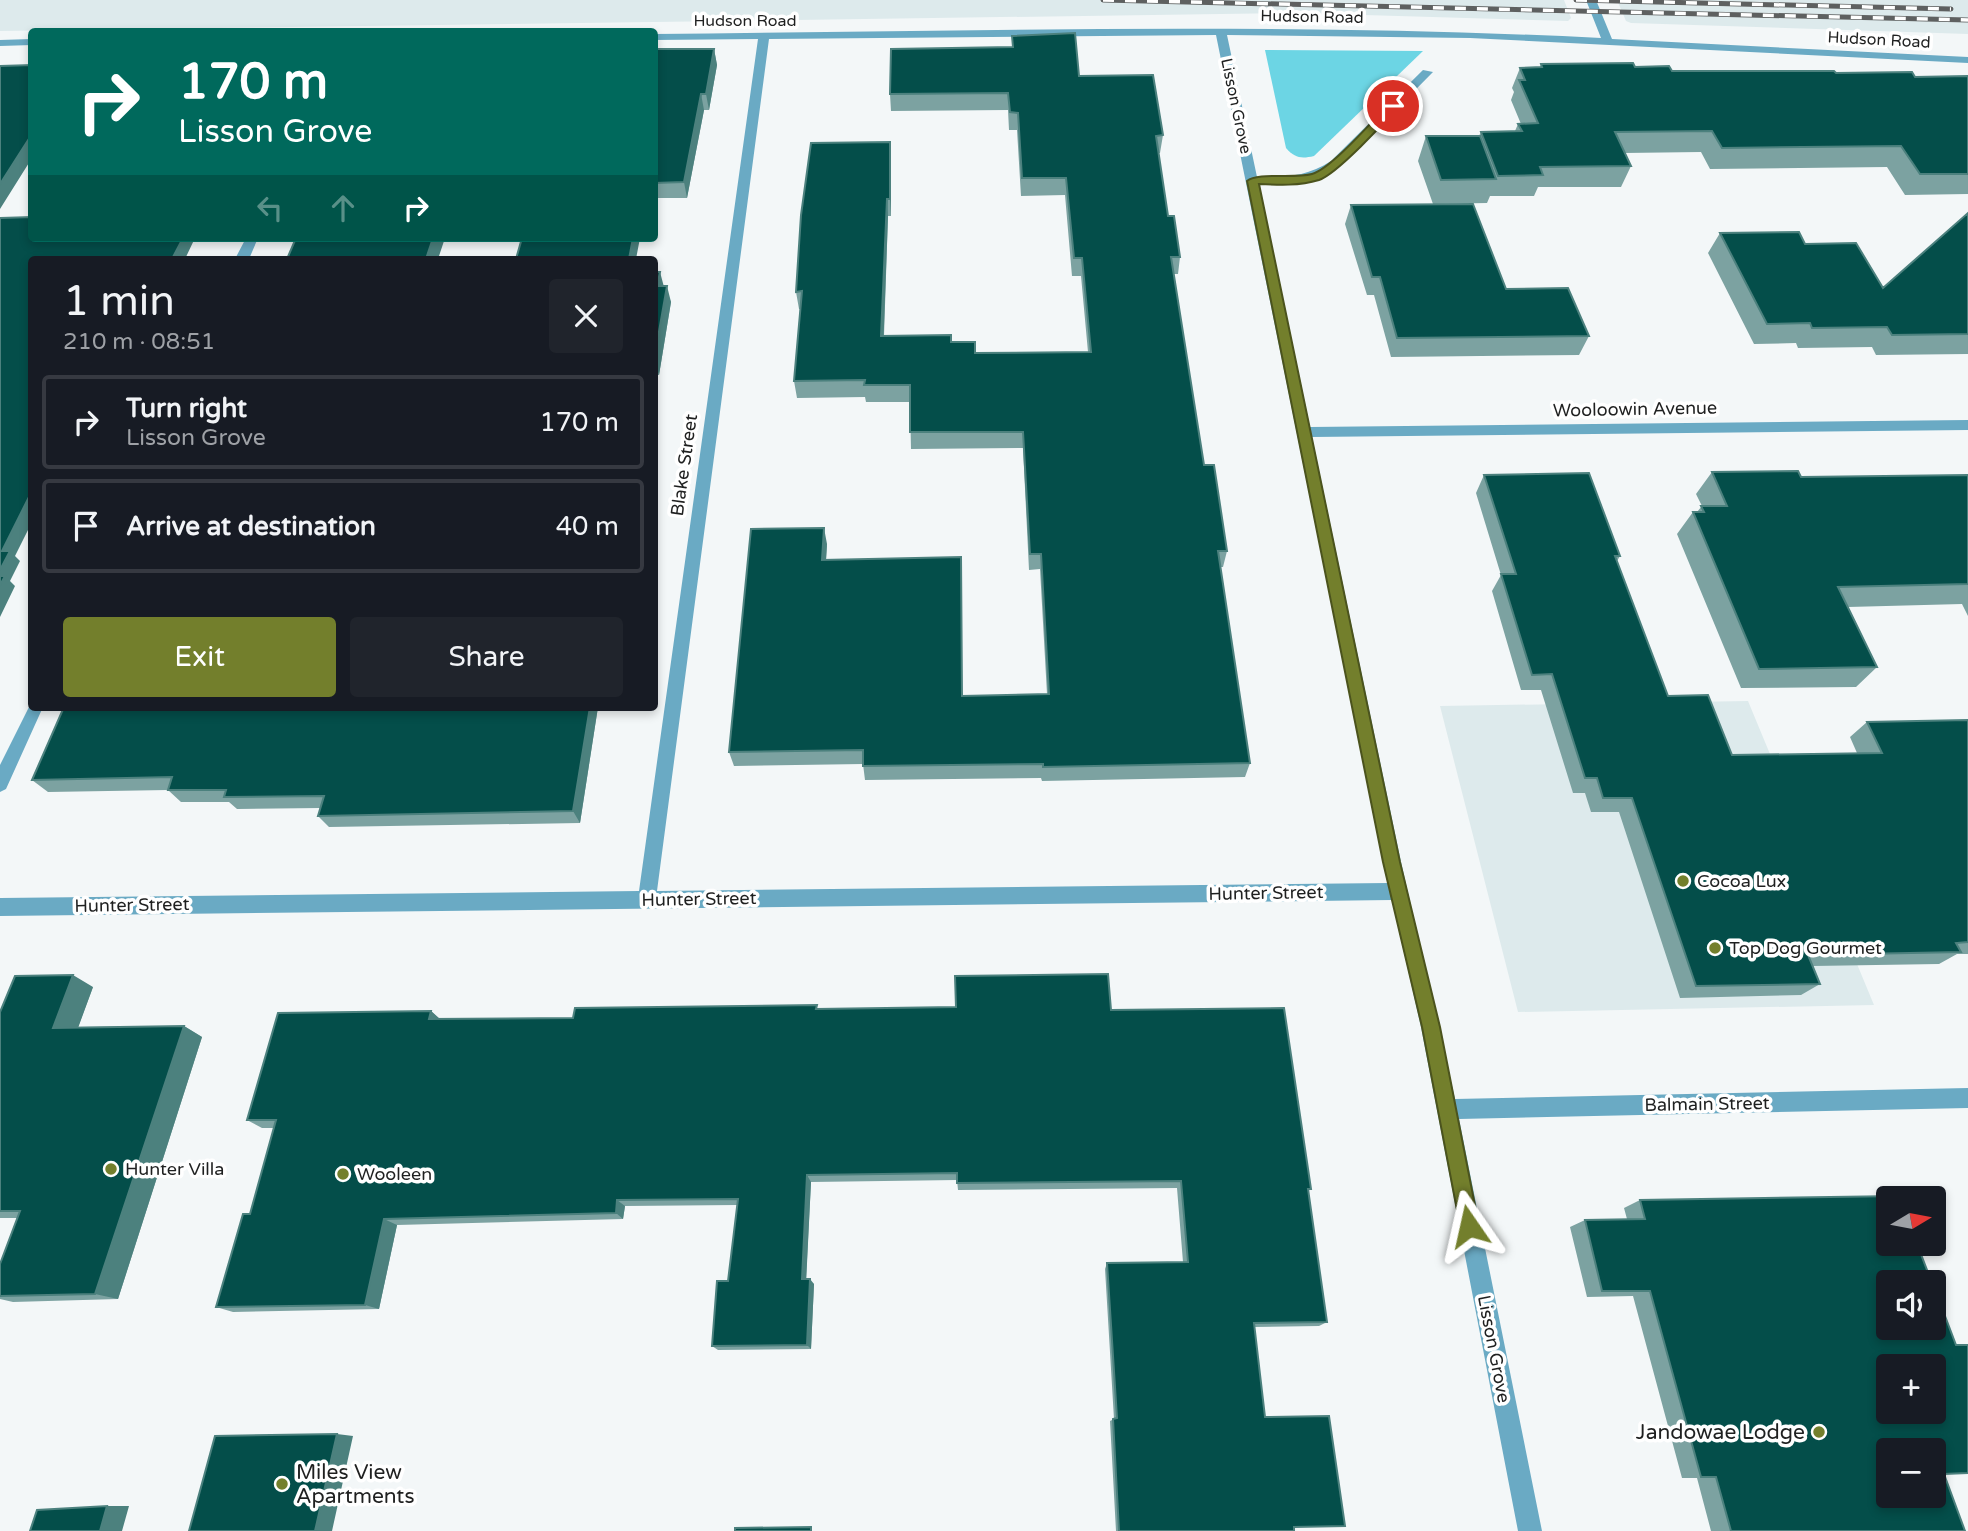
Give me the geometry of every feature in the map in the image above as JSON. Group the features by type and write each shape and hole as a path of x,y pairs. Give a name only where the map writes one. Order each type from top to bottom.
{"street":[{"path":"1591,0 1609,44"},
{"name":"Hudson Road","path":"658,37 1221,32 1470,35 1968,60"},
{"name":"Lisson Grove","path":"1221,32 1398,891 1431,1027 1530,1531"},
{"name":"Blake Street","path":"647,899 764,37"},
{"path":"0,43 28,42"},
{"path":"1252,181 1292,181 1318,177 1335,164 1427,72"},
{"name":"Wooloowin Avenue","path":"1302,432 1968,425"},
{"path":"0,784 33,711"},
{"name":"Hunter Street","path":"0,907 1398,891"},
{"name":"Balmain Street","path":"1446,1109 1968,1098"}],"shaded area":[{"path":"0,0 1564,0 1571,18 1568,21 1296,13 216,28 28,28 28,31 0,31"},
{"path":"1617,0 1968,0 1968,34 1631,23 1626,21"},
{"path":"1265,50 1423,51 1314,156 1302,157 1295,156 1286,148"},
{"path":"1748,701 1874,1005 1518,1012 1440,706"}],"building":[{"path":"1075,33 1079,76 1153,75 1163,135 1156,136 1168,216 1174,216 1180,257 1171,257 1204,465 1214,465 1227,551 1218,551 1250,763 1043,767 1043,764 863,766 863,750 729,752 751,529 824,528 822,560 961,557 962,696 1049,694 1041,554 1030,554 1023,432 910,432 910,385 864,385 865,380 794,381 802,291 796,292 801,215 811,143 890,142 890,199 887,199 881,336 951,335 951,342 975,342 975,353 1091,352 1082,258 1074,258 1066,178 1022,178 1018,113 1010,112 1008,93 890,94 891,49 1013,47 1012,36"},
{"path":"658,49 714,49 706,94 701,94 684,182 658,183"},
{"path":"1633,63 1635,67 1669,66 1672,71 1912,72 1915,77 1968,76 1968,174 1920,174 1901,146 1722,148 1712,131 1615,132 1631,166 1540,167 1543,175 1498,176 1481,132 1522,131 1518,124 1538,123 1519,80 1525,80 1520,68 1542,67 1541,64"},
{"path":"28,65 28,140 0,184 0,66"},
{"path":"1426,136 1480,136 1496,179 1441,180"},
{"path":"1473,204 1506,289 1568,288 1589,336 1397,338 1380,277 1372,277 1351,205"},
{"path":"1968,213 1968,334 1892,335 1887,327 1812,328 1810,323 1767,324 1720,233 1799,232 1805,244 1856,243 1883,288"},
{"path":"28,217 28,242 181,242 174,256 28,256 28,499 2,551 10,551 0,570 0,218"},
{"path":"294,242 432,242 427,256 288,256"},
{"path":"521,242 632,242 630,256 517,256"},
{"path":"658,286 667,286 658,337"},
{"path":"1798,471 1801,477 1968,475 1968,584 1838,587 1877,667 1759,669 1693,512 1704,512 1701,506 1727,506 1712,472"},
{"path":"1589,473 1620,556 1615,556 1668,696 1708,695 1732,755 1882,753 1867,722 1968,720 1968,942 1956,943 1961,952 1808,955 1820,984 1696,986 1632,798 1603,798 1597,778 1585,778 1552,674 1532,675 1501,574 1516,574 1484,475"},
{"path":"62,711 589,711 573,811 318,816 324,796 224,797 226,790 168,790 172,777 32,780"},
{"path":"1108,974 1111,1010 1284,1008 1311,1189 1308,1189 1327,1322 1254,1323 1265,1417 1329,1416 1345,1526 1294,1527 1294,1531 1119,1531 1113,1419 1117,1418 1107,1263 1188,1262 1181,1181 957,1183 957,1173 807,1175 802,1279 810,1279 807,1345 712,1346 717,1281 728,1281 738,1199 617,1200 616,1213 384,1219 365,1305 216,1307 243,1214 250,1214 276,1120 247,1120 278,1013 431,1011 429,1019 573,1018 575,1008 817,1005 816,1009 956,1007 955,976"},
{"path":"73,975 53,1028 184,1026 95,1294 0,1296 0,1264 20,1211 0,1211 0,1012 15,976"},
{"path":"1876,1196 1876,1256 1922,1256 1927,1270 1876,1270 1876,1340 1946,1340 1946,1319 1956,1345 1968,1345 1968,1473 1946,1474 1946,1438 1876,1438 1876,1508 1946,1508 1946,1479 1965,1531 1731,1531 1716,1477 1701,1477 1650,1291 1602,1291 1585,1220 1645,1219 1640,1200"},
{"name":"Miles View Apartments","path":"337,1434 315,1531 189,1531 215,1436"},
{"path":"107,1506 100,1531 30,1531 37,1510"},
{"path":"811,1527 811,1531 735,1531 735,1528"}],"railway":[{"path":"1103,0 1968,20"},
{"path":"1576,0 1951,9"}],"place":[{"name":"Cocoa Lux","path":"1683,881"},
{"name":"Top Dog Gourmet","path":"1715,948"},
{"name":"Hunter Villa","path":"111,1169"},
{"name":"Wooleen","path":"343,1174"},
{"name":"Jandowae Lodge","path":"1819,1432"},
{"name":"Miles View Apartments","path":"282,1484"}],"route":[{"path":"1393,106 1335,164 1318,177 1292,181 1252,181 1398,891 1431,1027 1469,1226"}]}
